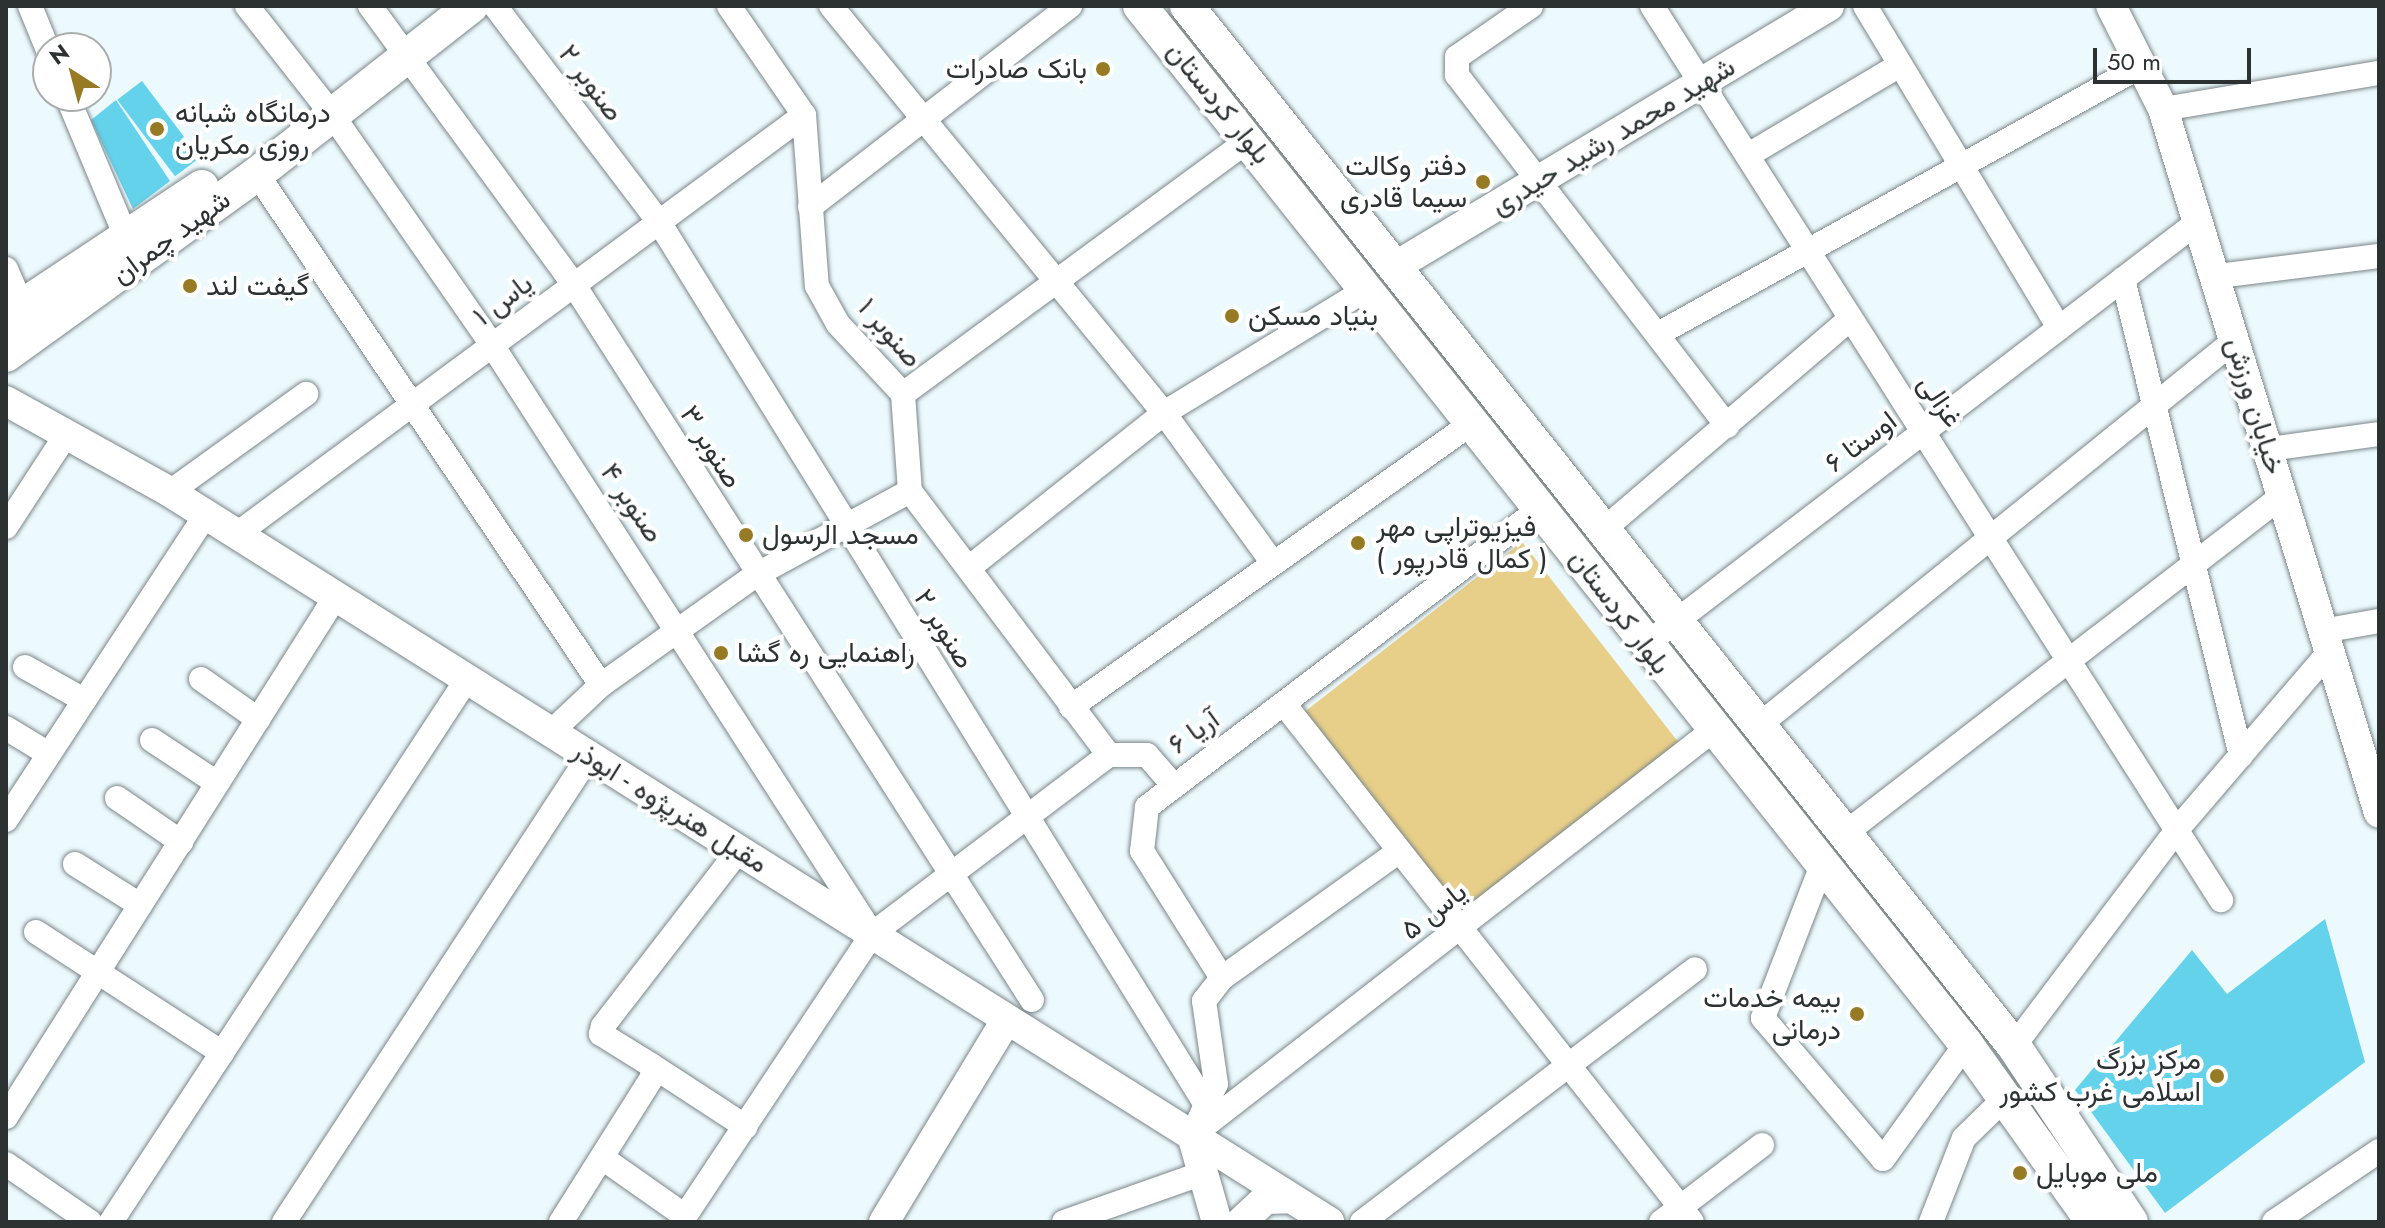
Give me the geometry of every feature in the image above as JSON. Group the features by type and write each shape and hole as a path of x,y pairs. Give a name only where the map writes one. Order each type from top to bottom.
{"main road":[{"name":"شهید چمران","path":"6,355 257,174 471,6"},
{"name":"بلوار کردستان","path":"1140,6 1475,421 1712,731 1966,1044 2093,1222"},
{"name":"بلوار کردستان","path":"1187,6 1396,266 1674,623 2014,1046 2131,1222"},
{"name":"شهید چمران","path":"14,311 246,158 331,113"}],"street":[{"path":"30,6 41,32"},
{"name":"صنوبر ۴","path":"247,6 331,113 492,345 681,630 872,934"},
{"name":"صنوبر ۳","path":"370,6 574,285 756,575 1032,1000"},
{"name":"صنوبر ۲","path":"495,6 659,222 843,526 1206,1105"},
{"path":"831,6 1164,413 1273,563"},
{"path":"810,207 1070,6"},
{"path":"1531,6 1457,57 1455,66 1727,426"},
{"name":"غزالی","path":"1652,6 1750,154 1849,320 1925,431 2070,659 2175,832 2221,900"},
{"name":"شهید محمد رشید حیدری","path":"1396,266 1829,6"},
{"path":"1865,6 2059,328"},
{"name":"خیابان ورزش","path":"2119,8 2163,109 2218,276 2234,341 2269,449 2324,643 2372,773 2379,813"},
{"path":"741,10 804,115"},
{"path":"1750,154 1900,65"},
{"path":"1658,334 1961,169 2143,65"},
{"path":"2163,109 2379,73"},
{"path":"74,112 126,237"},
{"name":"یاس ۱","path":"237,534 416,405 492,345 804,115"},
{"name":"صنوبر ۱","path":"804,115 817,286 838,324 903,394 910,491"},
{"path":"903,394 1249,140"},
{"path":"257,174 416,405 601,685"},
{"name":"اوستا ۶","path":"1645,645 2199,221"},
{"path":"2218,276 2379,256"},
{"path":"6,269 14,311"},
{"path":"2123,279 2158,403 2192,564 2241,756"},
{"path":"970,567 1164,413 1367,289"},
{"path":"1603,530 1849,320"},
{"path":"1758,726 2234,341"},
{"path":"170,492 306,394"},
{"name":"مقبل هنرپژوه - ابوذر","path":"6,401 206,514 1329,1222"},
{"path":"1071,707 1475,421"},
{"path":"2269,449 2379,434"},
{"path":"6,527 66,435"},
{"path":"551,732 601,685 756,575 910,491 1109,755"},
{"path":"1844,834 2282,496"},
{"name":"آریا ۶","path":"1222,978 1142,851 1147,807 1172,784 1284,704 1541,508"},
{"path":"6,820 206,514"},
{"path":"6,1117 336,596"},
{"path":"2014,1046 2175,832 2241,756 2324,643 2379,621"},
{"path":"25,667 84,700"},
{"path":"201,679 258,719"},
{"path":"111,1222 467,679"},
{"path":"1284,704 1568,1067 1678,1217 1762,1145"},
{"path":"6,728 49,754"},
{"name":"یاس ۵","path":"1192,1135 1712,731"},
{"path":"152,740 217,783"},
{"path":"604,1159 683,1219 872,934 950,872 1028,818 1109,755 1147,755 1172,784"},
{"path":"284,1222 589,756"},
{"path":"117,798 181,842"},
{"path":"739,850 601,1030 746,1127"},
{"path":"1217,1222 1192,1135 1216,1084 1204,1001 1222,978 1398,852"},
{"path":"75,864 140,905"},
{"path":"1822,865 1763,1018 1883,1159 1966,1044"},
{"path":"36,932 222,1053"},
{"path":"1362,1222 1695,969"},
{"path":"884,1222 1007,1019"},
{"path":"561,1222 604,1159 653,1076 651,1065"},
{"path":"1931,1222 1964,1138 2004,1099"},
{"path":"2274,1222 2379,1151"},
{"path":"6,1164 90,1222"},
{"path":"1064,1222 1203,1173"},
{"path":"1241,1222 1266,1199 1290,1198"}],"shaded area":[{"path":"1522,542 1680,744 1463,913 1305,711"}],"building":[{"name":"درمانگاه شبانه روزی مکریان","path":"142,81 200,158 175,176 117,100"},
{"path":"116,100 170,181 133,209 91,120 101,112 112,112 112,103"},
{"name":"مرکز بزرگ اسلامی غرب کشور","path":"2325,919 2365,1062 2165,1213 2075,1090 2192,950 2227,994"}],"place":[{"name":"بانک صادرات","path":"1103,69"},
{"name":"درمانگاه شبانه روزی مکریان","path":"157,129"},
{"name":"دفتر وکالت سیما قادری","path":"1483,182"},
{"name":"گیفت لند","path":"190,286"},
{"name":"بنیاد مسکن","path":"1232,316"},
{"name":"مسجد الرسول","path":"746,535"},
{"name":"فیزیوتراپی مهر ( کمال قادرپور )","path":"1358,543"},
{"name":"راهنمایی ره گشا","path":"721,653"},
{"name":"بیمه خدمات درمانی","path":"1857,1014"},
{"name":"مرکز بزرگ اسلامی غرب کشور","path":"2217,1076"},
{"name":"ملی موبایل","path":"2020,1173"}]}
